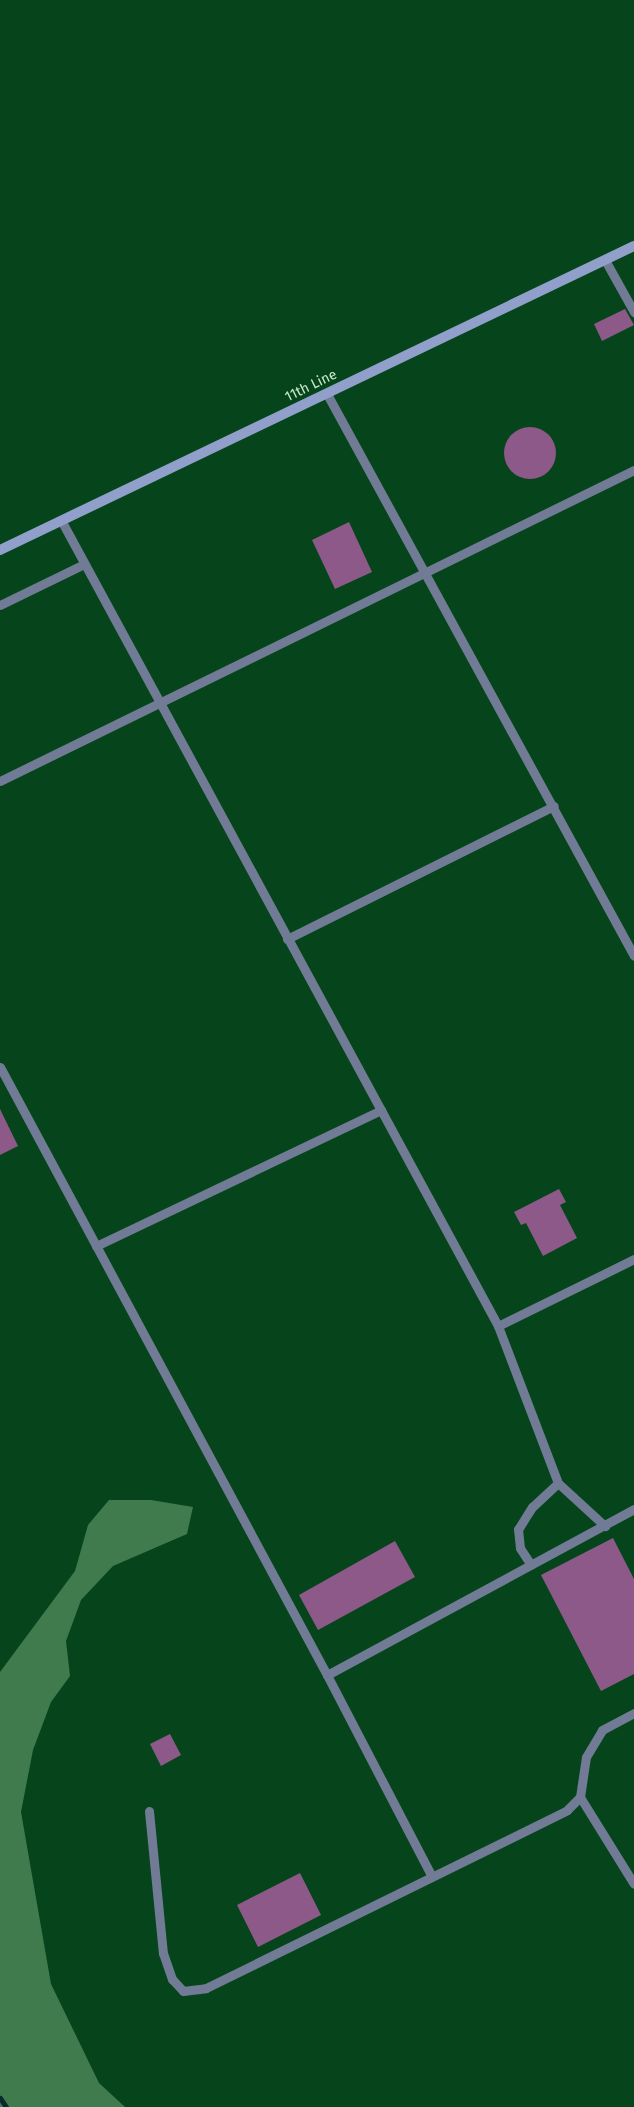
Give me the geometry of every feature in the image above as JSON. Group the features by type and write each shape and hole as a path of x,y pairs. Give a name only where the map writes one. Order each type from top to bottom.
{"main road":[{"name":"11th Line","path":"0,550 634,246"}],"lane":[{"path":"605,260 634,312"},
{"path":"327,394 554,806 634,956"},
{"path":"0,781 426,574 634,470"},
{"path":"61,520 498,1326 558,1483 605,1526"},
{"path":"0,605 84,564"},
{"path":"288,939 554,806"},
{"path":"0,1067 327,1675 431,1875"},
{"path":"96,1246 381,1110"},
{"path":"498,1326 634,1259"},
{"path":"531,1565 520,1548 518,1530 532,1507 558,1483"},
{"path":"327,1675 634,1509"},
{"path":"149,1811 163,1953 172,1979 183,1990 206,1988 431,1875 567,1810 580,1798 586,1757 602,1730 634,1712"},
{"path":"580,1798 634,1884"}],"green space":[{"path":"109,1500 151,1500 193,1507 187,1534 113,1566 81,1600 66,1641 70,1676 51,1702 33,1750 21,1812 51,1984 99,2083 125,2107 0,2107 0,1672 75,1571 88,1525"}],"building":[{"path":"625,309 634,325 602,341 594,324"},
{"path":"525,427 535,427 544,431 552,439 556,453 552,467 544,475 535,479 525,479 516,475 508,467 504,458 504,448 508,439 516,431"},
{"path":"349,522 372,572 335,589 312,540"},
{"path":"0,1109 18,1146 0,1155"},
{"path":"559,1189 566,1202 560,1205 577,1238 543,1256 526,1223 521,1225 514,1212"},
{"path":"613,1538 634,1579 634,1674 601,1691 541,1575"},
{"path":"395,1541 415,1577 318,1630 299,1595"},
{"path":"170,1734 181,1755 161,1766 150,1744"},
{"path":"300,1873 321,1915 258,1947 237,1905"}],"waterway":[{"path":"0,2098 6,2107"}]}
